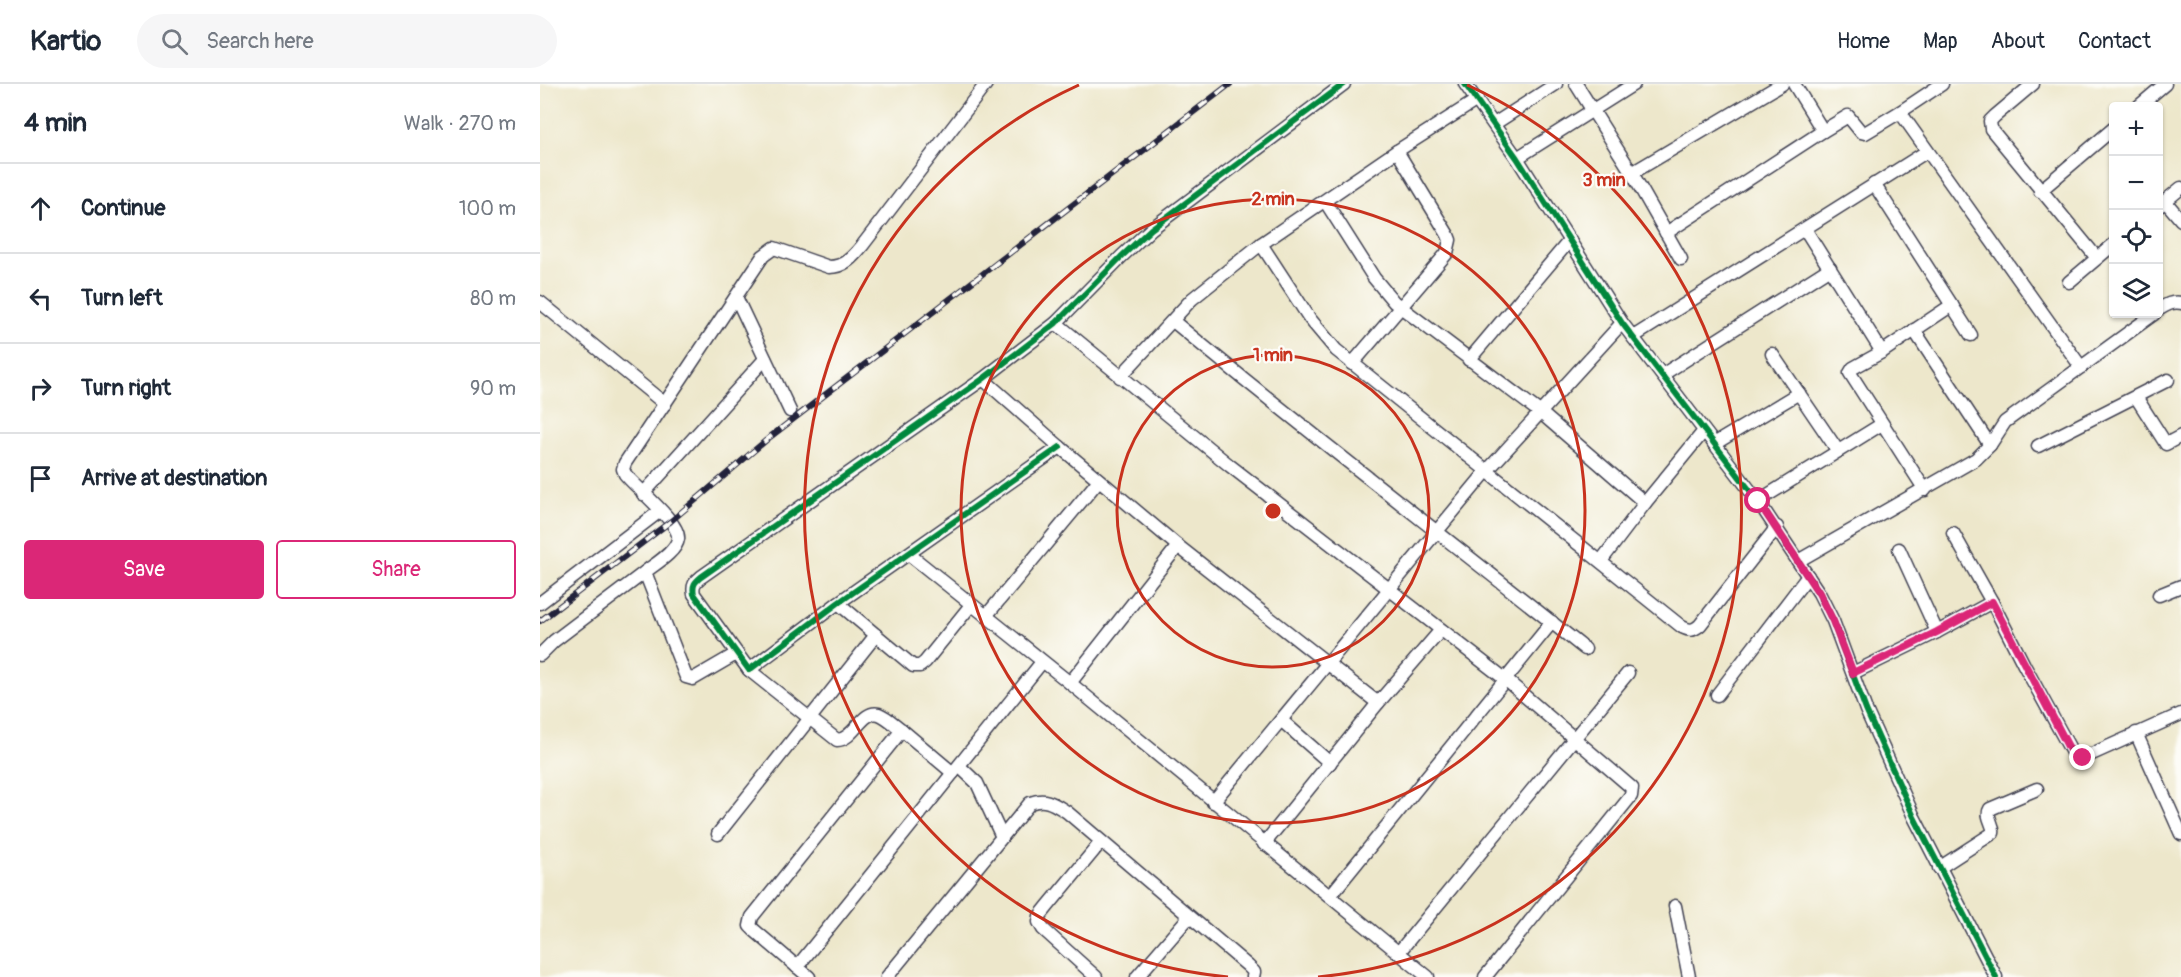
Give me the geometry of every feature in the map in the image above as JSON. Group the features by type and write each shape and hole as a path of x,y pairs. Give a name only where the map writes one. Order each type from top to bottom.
{"street":[{"path":"540,655 554,641 670,551 678,538 677,531 670,521 629,479 623,469 763,256 774,248 829,267 838,267 845,263 862,246 986,84"},
{"path":"1002,837 974,778 956,769 882,715 870,714 848,736 837,740 749,670 694,594 692,588 694,583 983,379 1056,323 1151,229 1344,84"},
{"path":"1494,124 1556,84"},
{"path":"1576,84 1632,173 1681,259"},
{"path":"1517,158 1634,84"},
{"path":"1632,173 1782,84"},
{"path":"1666,233 1848,116 1861,132 1865,133 1942,84"},
{"path":"2033,84 1990,121 1991,129 2097,258"},
{"path":"2144,102 2165,84"},
{"path":"1796,85 1823,131"},
{"path":"1468,86 1517,158 1622,323 1758,501 1808,576 1833,621 1866,710 1939,868 1996,977"},
{"path":"1120,377 1206,287 1261,244 1397,151 1477,100"},
{"path":"1900,112 1926,152 2081,367"},
{"path":"2040,190 2109,132"},
{"path":"1352,364 1447,253 1450,240 1397,151"},
{"path":"1633,338 1926,152"},
{"path":"1874,184 1971,335"},
{"path":"2163,203 2181,188"},
{"path":"1325,201 1383,291 1401,308 1541,413 1645,502"},
{"path":"2163,205 2181,220"},
{"path":"1805,229 1882,352"},
{"path":"1469,360 1570,240"},
{"path":"1261,244 1314,325 1336,350 1682,627 1695,630 1777,527"},
{"path":"2069,282 2109,248"},
{"path":"1662,375 1830,268"},
{"path":"736,297 790,411"},
{"path":"540,302 665,404"},
{"path":"2163,307 2175,302 2181,303"},
{"path":"1925,490 1850,373 1853,368 1882,352 1952,305"},
{"path":"1798,561 1976,459 1990,445 2006,422 2148,318"},
{"path":"1173,321 1585,649"},
{"path":"1056,323 1120,377 1505,679 1628,784 1632,792 1485,977"},
{"path":"1213,802 1486,472 1622,323"},
{"path":"1914,330 1990,445"},
{"path":"1772,354 1839,451"},
{"path":"643,494 765,359"},
{"path":"983,379 1178,546 1378,703"},
{"path":"2038,446 2168,380"},
{"path":"1714,444 1799,393"},
{"path":"2136,397 2166,444 2181,436"},
{"path":"1758,501 1882,424"},
{"path":"1601,561 1645,502 1704,431"},
{"path":"749,670 838,603 910,555 1060,447"},
{"path":"986,616 1099,480"},
{"path":"540,603 660,511"},
{"path":"1953,533 2075,758 2083,758 2181,714"},
{"path":"1070,683 1178,546"},
{"path":"1899,549 1937,632"},
{"path":"910,555 1070,683 1428,977"},
{"path":"645,572 686,677 693,679 736,654"},
{"path":"1717,695 1808,576"},
{"path":"2159,595 2181,586"},
{"path":"1853,673 1992,602"},
{"path":"838,603 913,666 920,666 971,605"},
{"path":"1330,897 1552,622"},
{"path":"1264,844 1378,703 1441,630"},
{"path":"718,834 876,635"},
{"path":"797,967 1042,662"},
{"path":"1398,952 1628,674"},
{"path":"1281,720 1330,763"},
{"path":"809,977 754,930 750,922 902,730"},
{"path":"2136,733 2181,834"},
{"path":"1939,868 1993,833 1988,812 1990,809 2037,789"},
{"path":"887,977 1030,803 1040,799 1067,812 1248,966 1254,972 1253,977"},
{"path":"1096,977 1043,929 1039,922 1040,916 1101,842"},
{"path":"1675,906 1689,977"},
{"path":"1137,977 1189,917"}],"railway":[{"path":"540,621 671,521 770,437 1230,84"}],"cycle path":[{"path":"1060,447 838,603 749,670 694,594 693,588 701,577 983,379 1056,323 1151,229 1344,84"},
{"path":"1465,84 1517,158 1622,323 1758,501 1819,593 1833,621 1866,710 1914,817 1996,977"}],"route":[{"path":"1758,501 1819,593 1833,621 1853,673 1992,602 2072,754 2075,758 2083,758"}]}
